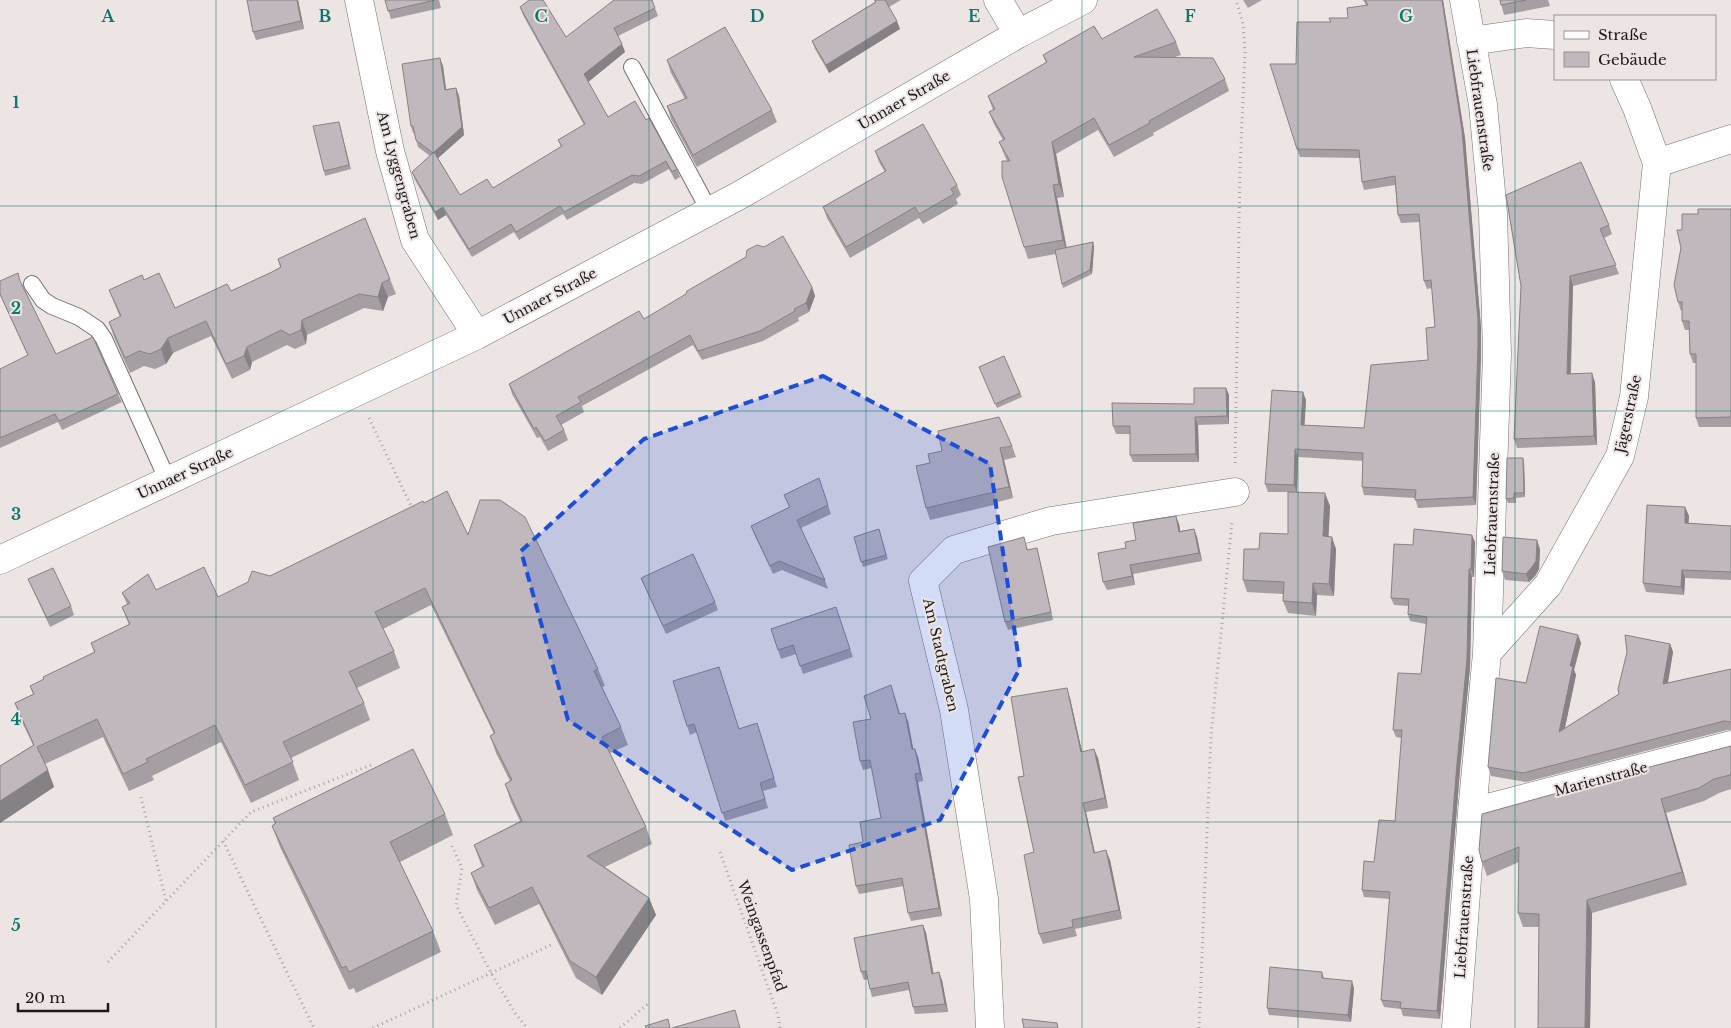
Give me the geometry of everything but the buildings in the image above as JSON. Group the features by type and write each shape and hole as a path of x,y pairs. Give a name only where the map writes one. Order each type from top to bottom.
{"street":[{"name":"Am Lyggengraben","path":"359,0 390,151 415,240 477,334"},
{"path":"998,0 1018,34"},
{"name":"Unnaer Straße","path":"0,560 477,334 710,212 1018,34 1083,0"},
{"name":"Liebfrauenstraße","path":"1456,1028 1472,812 1487,653 1497,353 1493,213 1483,105 1464,0"},
{"path":"1471,41 1526,33 1554,35"},
{"path":"1624,80 1657,163 1731,139"},
{"name":"Jägerstraße","path":"1487,653 1548,585 1620,456 1635,387 1657,163"},
{"name":"Am Stadtgraben","path":"990,1028 984,899 954,710 923,582 954,550 1051,521 1235,492"},
{"name":"Marienstraße","path":"1472,812 1731,745"}],"lane":[{"path":"632,67 710,212"},
{"path":"32,284 43,300 97,328 104,339 168,481"}],"path":[{"path":"357,392 416,517"},
{"path":"108,962 251,812 371,765"},
{"path":"141,797 167,901"},
{"path":"224,842 314,1028"},
{"path":"452,846 462,868 456,905 491,973 515,1013 527,1028"},
{"name":"Weingassenpfad","path":"720,852 778,1015 780,1028"},
{"path":"373,1028 553,944"},
{"path":"620,1028 650,1002"}],"highlighted area":[{"path":"823,376 990,464 1020,668 940,820 792,870 568,720 521,551 644,439"}]}
